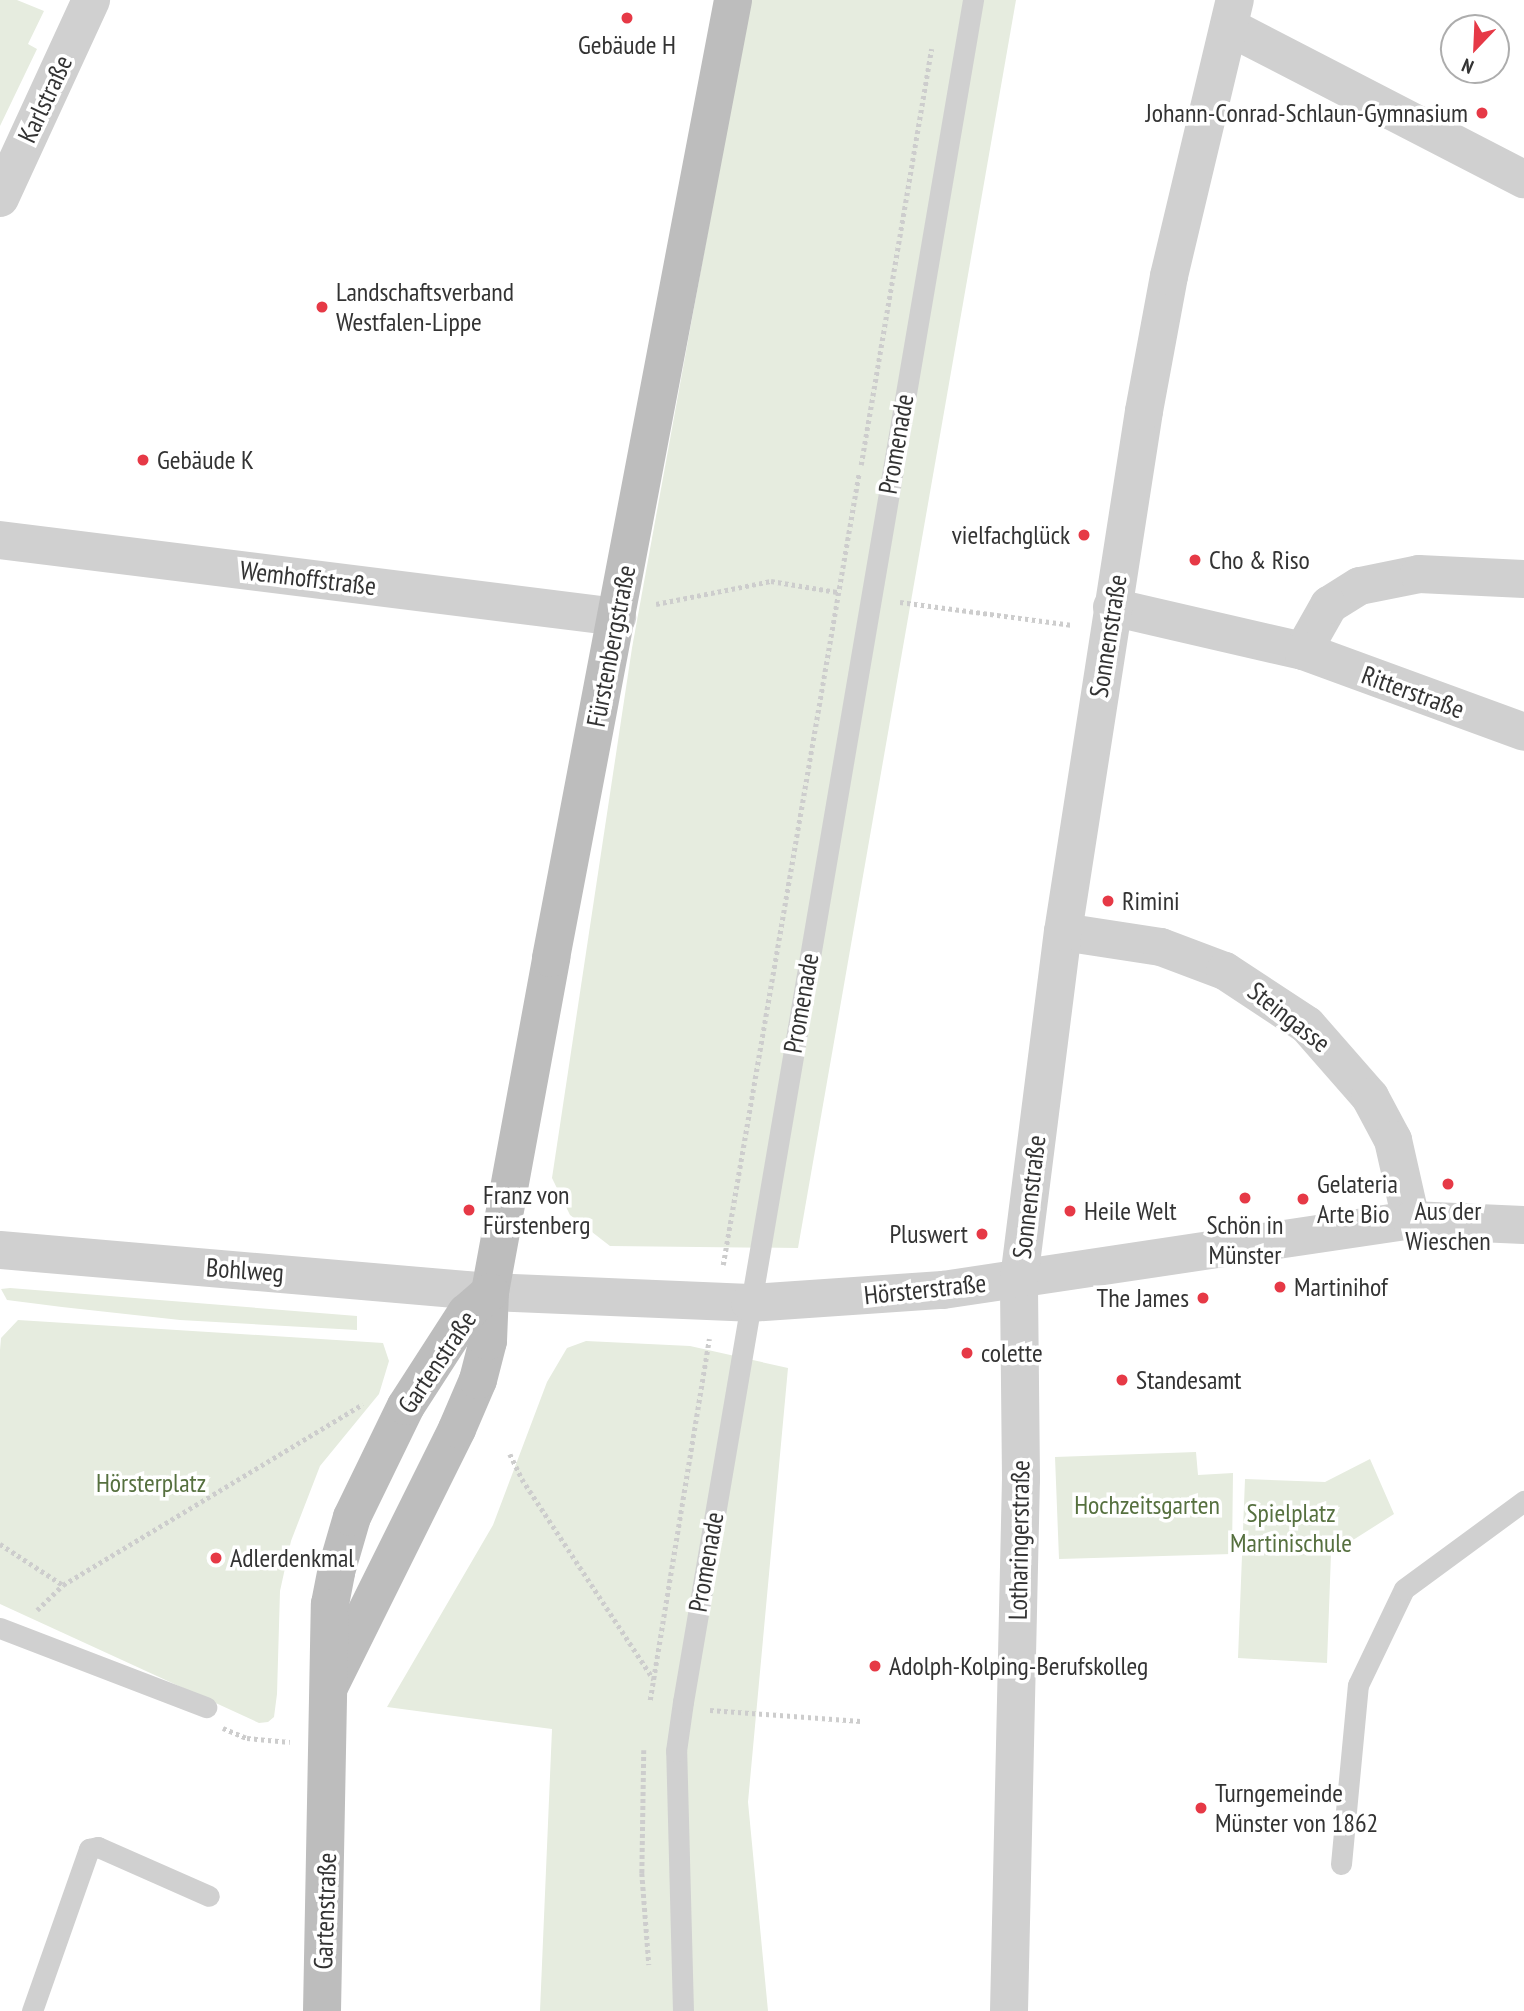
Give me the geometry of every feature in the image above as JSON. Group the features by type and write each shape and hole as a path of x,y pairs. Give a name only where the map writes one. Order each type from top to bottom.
{"street":[{"name":"Karlstraße","path":"0,198 91,0"},
{"name":"Fürstenbergstraße","path":"490,1292 608,616 733,0"},
{"path":"1232,14 1524,178"},
{"name":"Sonnenstraße","path":"1019,1279 1063,932 1112,607 1168,276 1232,14"},
{"name":"Wemhoffstraße","path":"0,540 608,616"},
{"path":"1303,651 1329,605 1360,586 1419,574 1524,579"},
{"name":"Ritterstraße","path":"1112,607 1303,651 1524,732"},
{"name":"Steingasse","path":"1063,932 1174,952 1225,971 1266,994 1307,1025 1370,1097 1393,1140 1412,1220"},
{"name":"Hörsterstraße","path":"490,1292 750,1303 943,1290 1412,1220 1524,1225"},
{"name":"Bohlweg","path":"0,1250 490,1292"},
{"name":"Lotharingerstraße","path":"1009,2011 1018,1661 1019,1279"},
{"name":"Gartenstraße","path":"330,1685 428,1493 478,1380 488,1341 490,1292"},
{"name":"Gartenstraße","path":"322,2011 330,1604 352,1517 425,1372 466,1313 490,1292"}],"lane":[{"name":"Promenade","path":"683,2011 676,1751 683,1702 973,0"},
{"path":"1341,1864 1358,1685 1404,1589 1524,1501"},
{"path":"6,1630 206,1707"},
{"path":"32,2011 89,1849 98,1847 209,1896"}],"path":[{"name":"Promenade","path":"608,616 640,624 657,603 759,583 837,592 933,41"},
{"path":"870,597 1098,630 1112,607"},
{"path":"6,1630 63,1585 367,1401"},
{"path":"510,1454 638,1660 653,1679 683,1702 715,1711 862,1721"},
{"path":"0,1544 63,1585"},
{"path":"713,1723 717,1698"},
{"path":"206,1707 206,1722 247,1738 329,1741"}],"green space":[{"path":"0,0 17,0 44,11 28,44 37,49 0,126"},
{"path":"750,0 1016,0 798,1248 610,1246 570,1215 552,1178 632,648"},
{"path":"1,1289 357,1316 357,1330 180,1320 62,1307 7,1300"},
{"name":"Hörsterplatz","path":"18,1320 383,1343 389,1361 379,1394 320,1466 291,1541 280,1591 277,1694 274,1717 268,1722 259,1723 0,1604 0,1350 1,1338"},
{"path":"586,1341 690,1346 788,1368 748,1802 768,2011 540,2011 552,1729 387,1707 493,1525 547,1382 567,1348"},
{"name":"Hochzeitsgarten","path":"1196,1452 1198,1475 1233,1473 1232,1554 1059,1559 1055,1457"},
{"name":"Spielplatz Martinischule","path":"1370,1459 1394,1514 1331,1554 1327,1663 1238,1658 1245,1479 1325,1482"}],"place":[{"name":"Gebäude H","path":"627,18"},
{"name":"Johann-Conrad-Schlaun-Gymnasium","path":"1482,113"},
{"name":"Landschaftsverband Westfalen-Lippe","path":"322,307"},
{"name":"Gebäude K","path":"143,460"},
{"name":"vielfachglück","path":"1084,535"},
{"name":"Cho & Riso","path":"1195,560"},
{"name":"Rimini","path":"1108,901"},
{"name":"Aus der Wieschen","path":"1448,1184"},
{"name":"Schön in Münster","path":"1245,1198"},
{"name":"Gelateria Arte Bio","path":"1303,1199"},
{"name":"Franz von Fürstenberg","path":"469,1210"},
{"name":"Heile Welt","path":"1070,1211"},
{"name":"Pluswert","path":"982,1234"},
{"name":"Martinihof","path":"1280,1287"},
{"name":"The James","path":"1203,1298"},
{"name":"colette","path":"967,1353"},
{"name":"Standesamt","path":"1122,1380"},
{"name":"Adlerdenkmal","path":"216,1558"},
{"name":"Adolph-Kolping-Berufskolleg","path":"875,1666"},
{"name":"Turngemeinde Münster von 1862","path":"1201,1808"}]}
